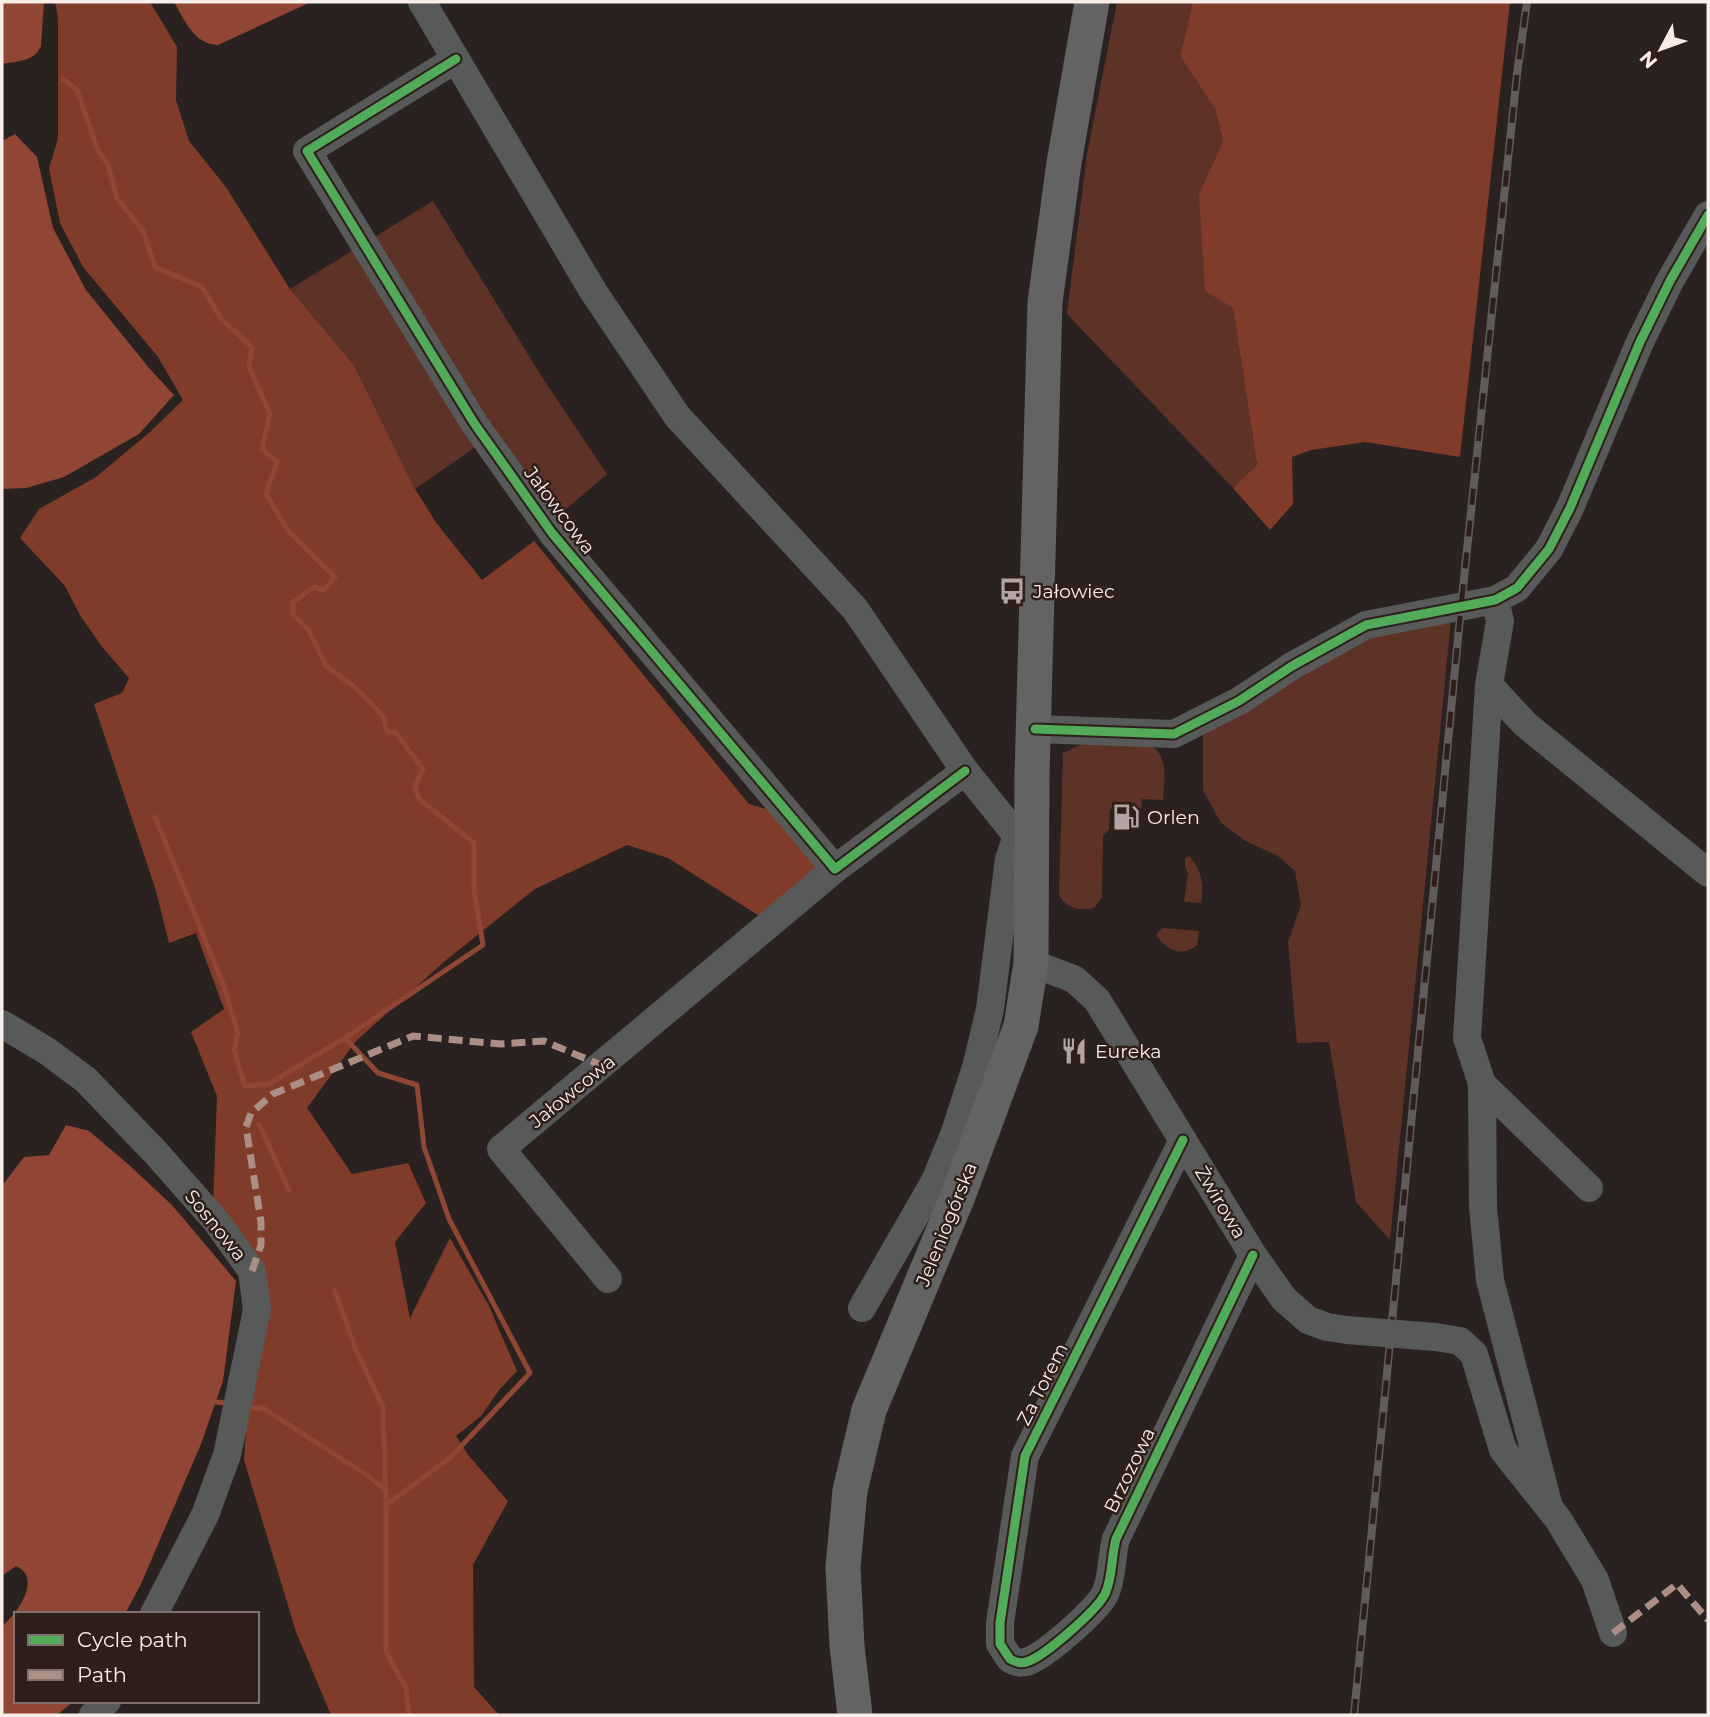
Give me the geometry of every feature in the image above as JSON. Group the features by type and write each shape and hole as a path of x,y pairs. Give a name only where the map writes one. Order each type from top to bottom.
{"main road":[{"name":"Jeleniogórska","path":"855,1715 847,1646 843,1567 850,1491 869,1410 958,1196 1021,1026 1031,962 1025,842 1035,729 1045,302 1064,163 1092,2"}],"street":[{"path":"422,2 593,291 677,416 855,609 965,771 1025,842 1009,859 990,1009 955,1132 935,1181 862,1308"},
{"name":"Jałowcowa","path":"456,59 307,151 474,423 552,533 835,869"},
{"path":"1035,729 1174,734 1216,713 1366,625 1495,600 1517,588 1549,549 1570,508 1640,342 1675,271 1708,215"},
{"path":"1495,600 1500,621 1489,685 1467,1038 1482,1084 1483,1207 1490,1280 1549,1507 1595,1580 1613,1633"},
{"path":"1489,685 1525,724 1708,873"},
{"name":"Jałowcowa","path":"608,1279 501,1149 835,869 965,771"},
{"name":"Żwirowa","path":"1031,962 1074,979 1097,1000 1253,1255 1284,1299 1300,1315 1318,1325 1348,1330 1460,1341 1474,1354 1503,1450 1549,1507"},
{"name":"Sosnowa","path":"2,1024 47,1051 86,1080 216,1221 252,1271 257,1310 227,1455 205,1516 155,1612"},
{"path":"1482,1084 1589,1188"},
{"name":"Za Torem","path":"1010,1659 1000,1644 1000,1623 1025,1456 1183,1140"},
{"name":"Brzozowa","path":"1010,1659 1022,1663 1034,1659 1089,1614 1104,1596 1109,1583 1111,1555 1116,1539 1253,1255"}],"shaded area":[{"path":"2,2 44,2 41,46 30,58 2,64"},
{"path":"55,2 150,2 177,47 176,100 189,141 226,187 290,289 354,365 415,489 437,524 482,580 534,541 749,804 773,811 819,870 764,919 668,858 627,845 535,889 445,961 356,1041 307,1108 352,1174 408,1163 426,1203 395,1242 410,1318 450,1238 489,1306 517,1371 499,1390 481,1416 456,1436 469,1456 508,1501 473,1565 474,1687 499,1715 331,1715 296,1632 244,1460 247,1413 264,1309 213,1207 217,1096 191,1032 224,1009 196,933 169,943 156,891 94,704 122,693 129,678 81,617 65,586 20,538 39,509 96,477 183,400 158,357 83,267 60,223 49,168 58,139 58,18"},
{"path":"174,2 311,2 218,45 210,44 196,36"},
{"path":"1117,2 1193,2 1180,56 1215,109 1223,141 1199,194 1233,308 1257,466 1233,488 1067,314 1087,154"},
{"path":"1193,2 1510,2 1460,457 1365,442 1311,450 1292,457 1293,504 1270,530 1233,488 1257,465 1233,308 1205,291 1199,194 1223,141 1215,109 1180,56"},
{"path":"15,134 37,157 53,228 86,290 174,395 139,434 64,477 26,488 2,489 2,141"},
{"path":"433,201 542,377 607,474 552,521 494,434 415,489 354,365 290,289"},
{"path":"1451,620 1390,1240 1356,1202 1329,1042 1297,1043 1288,942 1301,905 1295,871 1278,856 1246,841 1221,823 1203,790 1203,735 1367,633"},
{"path":"1082,744 1151,745 1161,756 1164,777 1163,800 1142,799 1141,811 1110,809 1109,830 1103,835 1102,897 1094,908 1084,909 1069,906 1059,895 1063,753"},
{"path":"1189,856 1197,866 1201,878 1201,903 1184,902 1188,873 1185,859"},
{"path":"1162,928 1199,931 1197,945 1186,951 1175,951 1156,935"},
{"path":"66,1125 89,1131 172,1205 236,1281 223,1381 201,1444 141,1584 126,1612 15,1612 25,1596 27,1579 24,1572 16,1566 2,1576 2,1186 24,1157 49,1155"},
{"path":"14,1613 14,1703 72,1703 57,1715 2,1715 2,1626"}],"waterway":[{"path":"63,79 77,90 97,148 108,165 117,198 143,231 155,267 202,287 221,319 252,347 249,367 270,414 262,449 277,462 266,494 288,531 335,577 324,590 314,587 293,602 293,615 309,630 326,666 357,689 383,716 387,732 396,733 423,769 415,786 419,799 474,843 474,890 483,945 345,1038 378,1073 417,1085 424,1147 449,1219 530,1373 451,1457 386,1505 386,1652 406,1688 409,1715"},
{"path":"155,817 224,986 238,1033 234,1050 245,1086 269,1084 345,1038"},
{"path":"259,1124 289,1190"},
{"path":"335,1290 355,1348 383,1407 386,1505"},
{"path":"216,1402 227,1403"},
{"path":"250,1408 263,1408 386,1490"}],"railway":[{"path":"1354,1715 1461,607 1517,74 1527,2"}],"marked path":[{"path":"252,1271 261,1245 261,1222 246,1127 251,1113 273,1094 413,1036 501,1044 544,1041 603,1066"},
{"path":"1613,1633 1677,1584 1708,1620"}],"cycle path":[{"path":"456,59 307,151 474,423 552,533 835,869 965,771"},
{"path":"1035,729 1174,734 1239,701 1292,666 1366,625 1495,600 1517,588 1549,549 1570,508 1640,342 1670,281 1708,215"},
{"path":"1183,1140 1025,1456 1000,1623 1000,1644 1010,1659 1024,1663 1034,1659 1081,1621 1105,1594 1116,1539 1253,1255"}],"place":[{"name":"Jałowiec","path":"1012,591"},
{"name":"Orlen","path":"1126,817"},
{"name":"Eureka","path":"1074,1051"}]}
